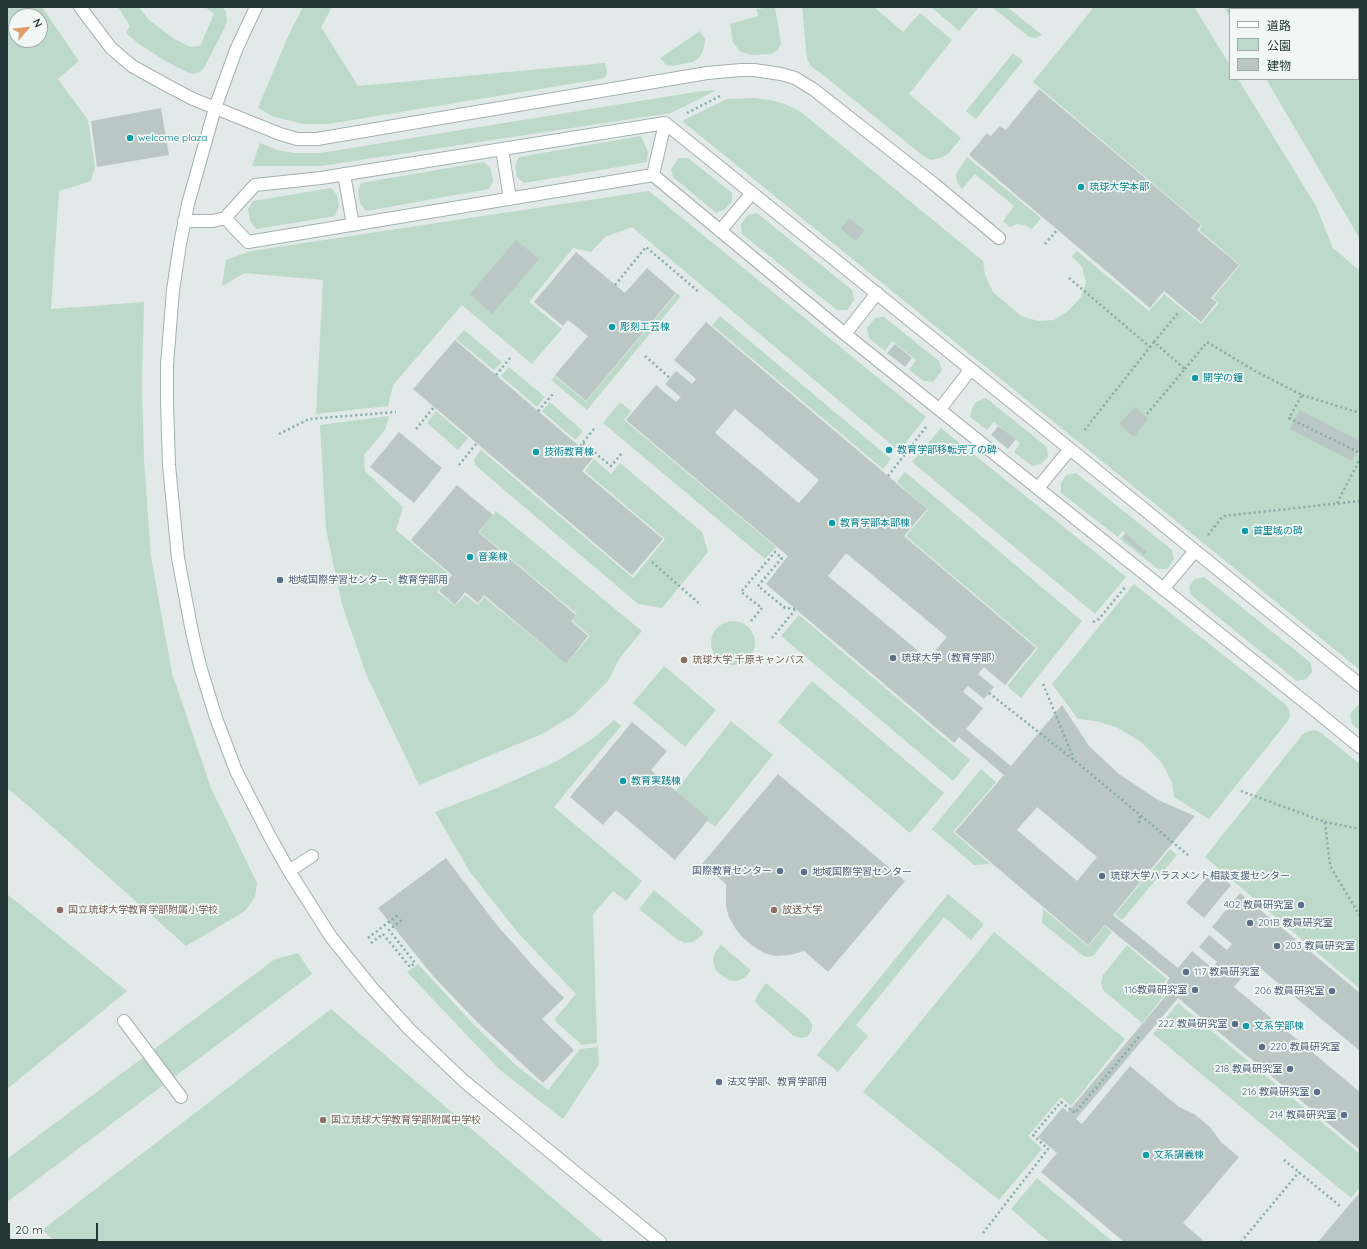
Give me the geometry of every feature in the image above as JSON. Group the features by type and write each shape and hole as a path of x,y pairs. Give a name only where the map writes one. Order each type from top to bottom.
{"street":[{"path":"80,7 101,36 123,59 132,66 170,87 215,108 280,134 298,139 317,139 658,81 726,71 754,70 781,74 795,78 814,89 934,184 999,238"},
{"path":"256,7 236,50 215,108 184,222 173,290 167,372 167,436 178,558 195,646 218,724 236,771 289,871 331,936 387,1006 419,1039 490,1103 660,1242"},
{"path":"184,222 213,221 225,218 255,185 321,178 665,123 1070,448 1360,685"},
{"path":"653,175 665,123"},
{"path":"502,149 510,199"},
{"path":"344,174 353,225"},
{"path":"225,218 248,242 653,175 845,334 1360,747"},
{"path":"720,231 752,193"},
{"path":"845,334 877,293"},
{"path":"940,409 971,369"},
{"path":"1038,488 1070,448"},
{"path":"1163,589 1195,551"},
{"path":"289,871 312,856"},
{"path":"124,1021 181,1097"}],"path":[{"path":"665,123 730,91 726,71"},
{"path":"1045,244 1057,230"},
{"path":"615,285 646,247 699,292"},
{"path":"1069,278 1150,347"},
{"path":"1070,448 1179,312"},
{"path":"1154,342 1185,368"},
{"path":"1147,414 1207,342 1255,371 1302,395 1360,413"},
{"path":"645,356 670,378"},
{"path":"496,375 510,358"},
{"path":"538,411 552,394"},
{"path":"1302,395 1289,418 1360,453"},
{"path":"416,429 434,407"},
{"path":"888,476 940,409"},
{"path":"279,434 309,419 396,412"},
{"path":"580,446 594,429"},
{"path":"583,442 611,466 622,453"},
{"path":"459,465 476,444"},
{"path":"1337,503 1360,459"},
{"path":"1223,516 1360,501"},
{"path":"751,621 762,608 741,592 775,552 782,558 758,586 785,608 796,609 772,638"},
{"path":"652,562 701,605"},
{"path":"1093,622 1099,618 1140,570"},
{"path":"1043,684 1074,760"},
{"path":"989,693 1074,760 1188,855"},
{"path":"1241,792 1325,822 1360,829"},
{"path":"1139,823 1140,815"},
{"path":"1325,822 1330,866 1360,916"},
{"path":"368,938 398,915"},
{"path":"371,943 383,934 410,967 414,963 389,930 402,920"},
{"path":"983,1233 1048,1149 1033,1135 1061,1102 1075,1113 1139,1037"},
{"path":"1284,1160 1340,1206"},
{"path":"1241,1242 1299,1172"}],"green space":[{"path":"7,7 43,8 8,8 8,48 48,48 48,16 79,61 58,79 88,120 95,167 91,181 59,191 51,309 144,302 142,383 144,460 151,557 172,673 211,788 257,883 255,897 245,911 186,946 7,788"},
{"path":"118,7 139,7 149,20 173,38 190,47 200,46 214,14 205,7 223,7 226,12 227,20 225,27 204,68 200,72 194,74 167,62 139,44 126,33 130,26"},
{"path":"303,7 332,7 321,27 358,86 605,63 607,70 606,76 601,79 328,124 304,124 274,117 258,108 289,34"},
{"path":"775,7 781,43 778,50 771,54 752,55 741,52 733,43 730,24 758,16 757,9"},
{"path":"802,7 874,7 903,32 920,13 952,40 909,94 961,138 948,154 931,160 922,155 812,67 807,59"},
{"path":"931,7 979,7 959,31"},
{"path":"992,7 1007,7 1042,35 1035,38 1029,37"},
{"path":"1094,7 1194,7 1229,63 1229,80 1239,80 1316,206 1333,248 1360,271 1360,670 682,121 727,99 754,98 771,100 785,104 801,112 983,261 985,275 993,292 1021,316 1038,321 1054,320 1068,311 1081,297 1086,282 1082,267 1072,256 1077,251 1149,311 1164,294 1201,324 1219,303 1213,298 1240,265 1199,230 1202,225 1033,82"},
{"path":"1224,7 1360,7 1360,239 1267,80 1359,80 1359,8 1229,8 1229,15"},
{"path":"700,31 705,39 704,48 700,57 693,62 671,66 666,65 660,58"},
{"path":"1013,53 1023,61 976,119 966,111"},
{"path":"717,90 671,113 321,166 252,166 260,143 277,150 295,153 320,153 701,91"},
{"path":"641,136 648,152 647,162 524,183 517,177 515,166 519,157"},
{"path":"967,157 1041,218 1032,229 1025,225 1017,224 1010,227 1003,221 1014,206 975,174 962,189 957,182 956,174"},
{"path":"679,158 688,158 732,193 732,201 725,209 716,213 673,177 671,169"},
{"path":"484,162 491,169 493,181 489,189 366,211 360,203 358,192 361,183"},
{"path":"331,188 337,195 339,206 335,216 256,229 250,221 248,209 253,201"},
{"path":"649,191 926,417 899,451 632,227 605,237 591,252 573,248 529,302 562,329 532,364 462,305 393,385 388,406 316,414 323,280 245,273 222,286 226,260 251,251"},
{"path":"757,213 852,290 854,300 847,310 837,310 742,234 741,224 748,215"},
{"path":"677,293 681,296 587,410 551,380 555,376 586,402"},
{"path":"720,316 891,459 883,469 712,325"},
{"path":"884,317 939,361 942,370 933,382 924,381 909,370 916,360 892,341 885,351 869,338 867,328 875,318"},
{"path":"464,330 502,362 494,370 456,339"},
{"path":"509,367 545,397 537,407 501,376"},
{"path":"986,398 1047,447 1048,457 1041,464 1032,466 1014,452 1020,443 994,422 987,430 970,417 972,408 976,402"},
{"path":"550,402 583,431 575,440 542,411"},
{"path":"620,402 631,411 624,420 776,547 765,559 603,423"},
{"path":"436,411 468,438 458,450 427,423"},
{"path":"389,416 385,430 364,455 365,471 403,507 396,530 450,575 437,592 455,606 465,595 478,605 484,597 566,664 590,636 572,620 577,614 479,532 496,511 642,631 619,659 608,681 574,715 542,734 419,785 366,674 342,604 326,530 320,425"},
{"path":"941,428 1126,577 1095,614 912,462"},
{"path":"481,450 633,578 665,539 585,471 594,459 611,474 620,463 702,532 708,552 662,608 638,604 475,465 474,459"},
{"path":"905,472 1082,621 1021,698 1007,686 1038,648 906,536 928,510 897,482"},
{"path":"1076,473 1172,550 1174,559 1167,569 1158,569 1120,539 1125,533 1122,531 1118,537 1061,493 1061,483 1066,475"},
{"path":"1204,577 1311,663 1312,672 1306,679 1297,681 1191,595 1189,586 1195,579"},
{"path":"1134,584 1286,705 1289,710 1290,716 1288,721 1209,819 1174,797 1172,783 1162,763 1141,742 1118,728 1096,721 1078,719 1052,684"},
{"path":"799,615 970,760 953,781 781,636"},
{"path":"733,621 745,625 751,631 755,643 751,655 745,661 733,665 721,661 715,655 711,643 715,631 721,625"},
{"path":"664,666 716,710 685,747 633,703"},
{"path":"812,681 944,793 910,833 778,722"},
{"path":"1357,706 1360,706 1360,731 1352,724 1350,714"},
{"path":"614,720 621,726 554,807 642,881 626,901 613,891 593,914 597,1043 582,1045 554,1020 576,994 518,933 470,872 435,812 497,788 555,762 591,740"},
{"path":"731,721 773,755 715,827 674,793"},
{"path":"1315,730 1321,733 1360,764 1360,989 1205,857 1303,734"},
{"path":"981,769 996,782 953,832 990,864 974,865 932,829"},
{"path":"1170,849 1177,855 1122,920 1115,914"},
{"path":"654,890 704,932 699,938 692,942 685,943 678,940 639,909"},
{"path":"7,894 127,991 7,1089"},
{"path":"948,894 984,924 971,940 944,917 856,1025 868,1036 838,1072 817,1055"},
{"path":"1043,909 1088,946 1105,926 1112,932 1094,955 1086,957 1042,923"},
{"path":"994,932 1125,1039 1071,1106 1061,1097 1028,1136 1042,1149 999,1200 863,1092"},
{"path":"721,945 751,970 744,978 737,981 729,980 715,969 713,960 715,952"},
{"path":"1127,945 1167,979 1162,986 1168,991 1142,1023 1103,990 1101,983 1103,975"},
{"path":"298,953 312,974 7,1202 7,1159 275,959"},
{"path":"418,964 475,1026 517,1066 548,1090 580,1049 598,1047 599,1064 563,1119 500,1070 407,972"},
{"path":"766,983 808,1018 812,1024 812,1030 807,1037 801,1038 794,1036 755,1001"},
{"path":"1178,1003 1360,1154 1360,1187 1351,1198 1153,1034"},
{"name":"国立琉球大学教育学部附属中学校","path":"331,1009 604,1242 56,1242 42,1230"},
{"path":"1037,1178 1113,1242 1049,1242 1011,1209"}],"building":[{"name":"琉球大学本部","path":"1039,89 1201,225 1197,230 1239,265 1211,298 1217,302 1201,322 1164,291 1150,308 969,155 987,133 991,136 1000,126 1006,130"},
{"name":"welcome plaza","path":"161,108 169,155 97,167 91,121"},
{"path":"849,218 864,230 856,241 841,229"},
{"path":"516,240 539,259 492,314 470,294"},
{"name":"彫刻工芸棟","path":"576,252 625,293 647,268 676,293 586,401 555,375 588,336 568,320 563,326 534,302"},
{"path":"706,322 927,509 904,536 1036,648 1005,685 984,667 978,674 994,687 984,699 968,686 963,692 983,708 966,729 1011,766 1062,705 1089,746 1119,774 1158,800 1195,816 1113,915 1178,968 1192,951 1212,968 1217,962 1199,947 1209,935 1227,950 1232,944 1212,927 1240,893 1360,993 1360,1051 1254,963 1234,987 1360,1092 1360,1150 1178,998 1076,1119 1082,1124 1130,1066 1179,1107 1194,1114 1210,1127 1221,1142 1239,1157 1183,1223 1205,1242 1124,1242 1041,1172 1057,1153 1038,1137 1063,1107 1068,1112 1170,991 1164,986 1170,978 1105,925 1088,945 955,832 1004,775 959,737 954,743 766,584 788,556 626,420 656,385 676,402 681,397 665,384 676,371 692,384 696,379 674,360","holes":["735,409 819,480 799,503 715,433","846,553 947,637 928,659 828,576","1037,807 1097,857 1077,881 1017,830"]},
{"name":"技術教育棟","path":"455,340 593,458 582,471 663,539 632,575 413,389"},
{"path":"895,344 912,358 905,367 887,353"},
{"path":"1135,407 1148,419 1134,437 1119,424"},
{"path":"1300,410 1360,441 1360,445 1352,461 1290,429"},
{"path":"998,426 1016,439 1008,449 991,435"},
{"path":"399,432 442,468 414,503 370,467"},
{"name":"音楽棟","path":"457,485 493,515 478,532 576,615 571,621 588,636 566,664 484,595 478,603 465,592 455,605 439,591 452,575 411,540"},
{"path":"1126,534 1147,552 1144,555 1123,538"},
{"name":"教育実践棟","path":"632,722 667,751 651,770 709,819 675,860 616,810 603,825 570,797"},
{"name":"地域国際学習センター","path":"778,774 905,881 828,972 804,951 790,955 775,956 764,953 743,938 729,917 726,906 726,884 702,864"},
{"path":"446,858 496,924 564,998 542,1019 574,1050 543,1083 479,1024 434,977 378,908"},
{"path":"1213,870 1231,885 1204,918 1186,903"},
{"path":"1360,1192 1360,1242 1318,1242"}],"place":[{"name":"welcome plaza","path":"130,138"},
{"name":"琉球大学本部","path":"1081,187"},
{"name":"彫刻工芸棟","path":"612,327"},
{"name":"開学の鐘","path":"1195,378"},
{"name":"教育学部移転完了の碑","path":"889,450"},
{"name":"技術教育棟","path":"536,452"},
{"name":"教育学部本部棟","path":"832,523"},
{"name":"首里城の碑","path":"1245,531"},
{"name":"音楽棟","path":"470,557"},
{"name":"地域国際学習センター、教育学部用","path":"280,580"},
{"name":"琉球大学（教育学部）","path":"893,658"},
{"name":"琉球大学 千原キャンパス","path":"684,660"},
{"name":"教育実践棟","path":"623,781"},
{"name":"国際教育センター","path":"780,871"},
{"name":"地域国際学習センター","path":"804,872"},
{"name":"琉球大学ハラスメント相談支援センター","path":"1102,876"},
{"name":"402 教員研究室","path":"1301,905"},
{"name":"国立琉球大学教育学部附属小学校","path":"60,910"},
{"name":"放送大学","path":"774,910"},
{"name":"201B 教員研究室","path":"1250,923"},
{"name":"203 教員研究室","path":"1277,946"},
{"name":"117 教員研究室","path":"1186,972"},
{"name":"116教員研究室","path":"1195,990"},
{"name":"206 教員研究室","path":"1332,991"},
{"name":"222 教員研究室","path":"1235,1024"},
{"name":"文系学部棟","path":"1246,1026"},
{"name":"220 教員研究室","path":"1262,1047"},
{"name":"218 教員研究室","path":"1290,1069"},
{"name":"法文学部、教育学部用","path":"719,1082"},
{"name":"216 教員研究室","path":"1317,1092"},
{"name":"214 教員研究室","path":"1344,1115"},
{"name":"国立琉球大学教育学部附属中学校","path":"323,1120"},
{"name":"文系講義棟","path":"1146,1155"}]}
